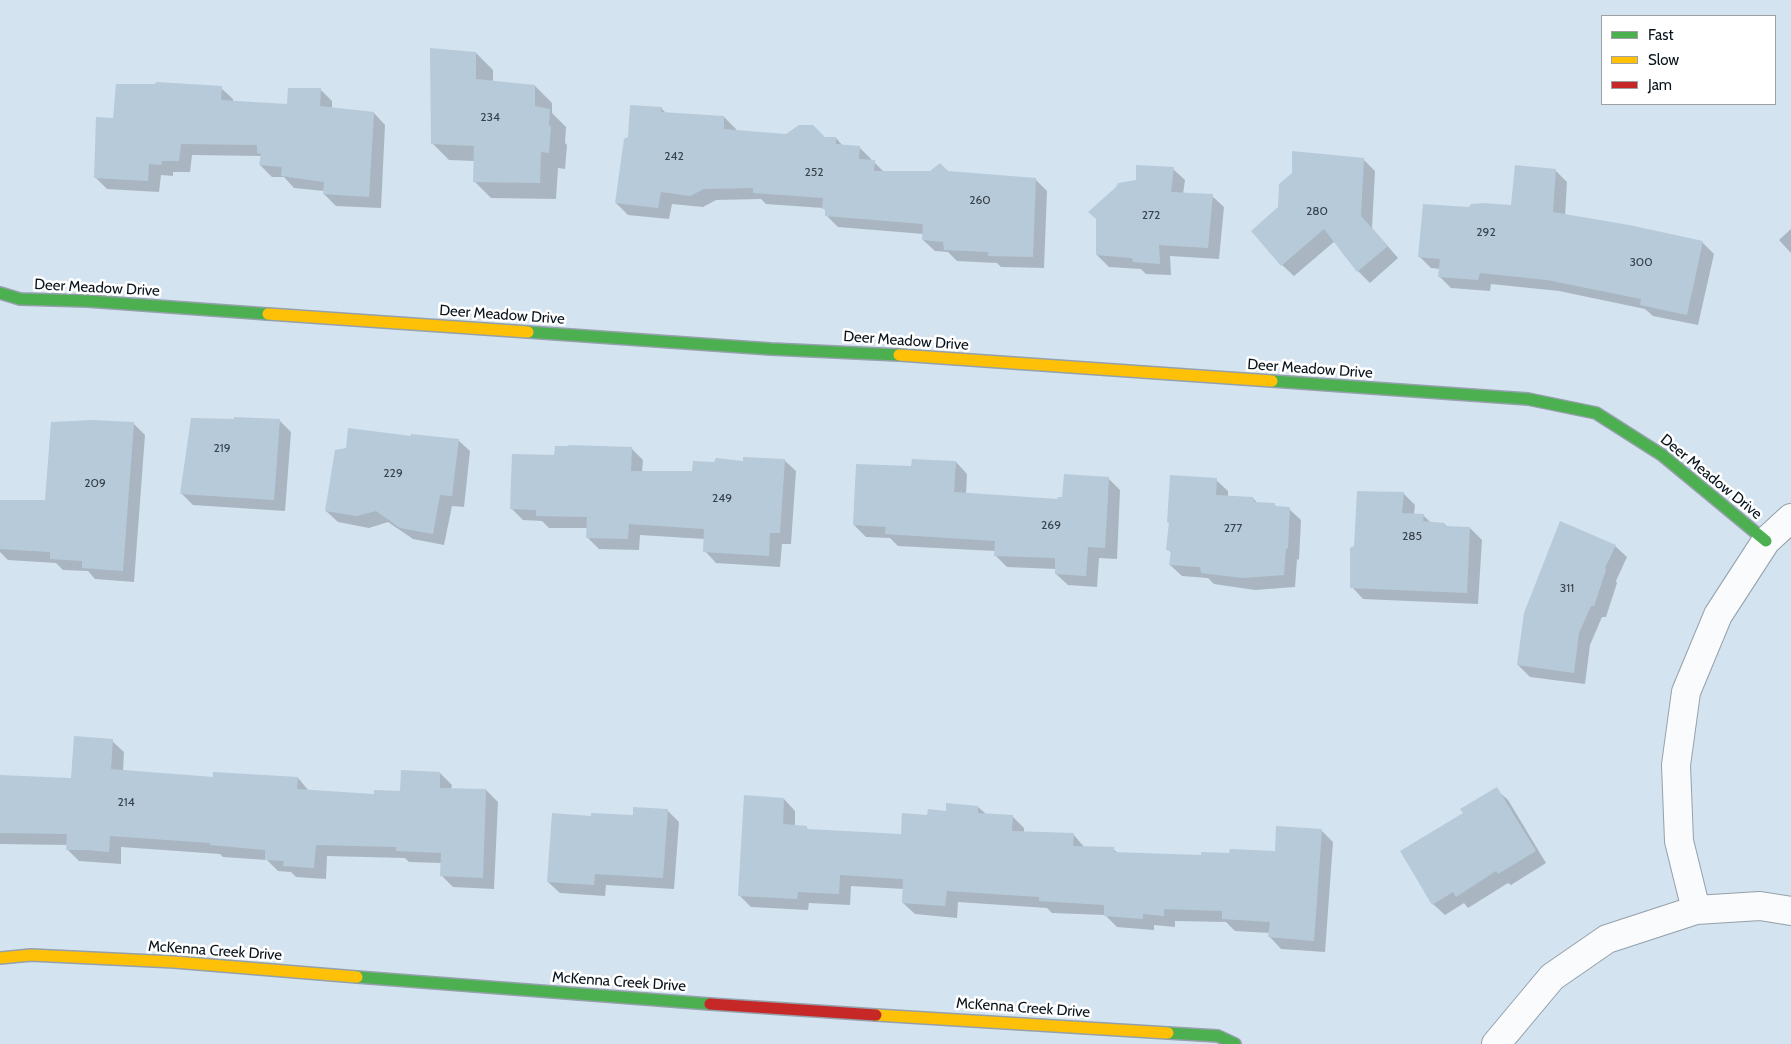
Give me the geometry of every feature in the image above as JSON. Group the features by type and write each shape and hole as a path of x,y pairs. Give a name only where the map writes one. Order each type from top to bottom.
{"street":[{"name":"Deer Meadow Drive","path":"0,293 20,299 87,301 761,349 879,354 1528,399 1596,413 1662,455 1766,541"},
{"path":"1696,910 1679,841 1676,765 1686,692 1718,615 1766,541 1791,518"},
{"path":"1496,1044 1552,977 1607,939 1696,910 1760,906 1791,911"},
{"name":"McKenna Creek Drive","path":"0,958 31,955 174,962 644,1000 1218,1036 1235,1044"}],"building":[{"path":"430,48 476,52 476,79 535,85 535,106 550,109 549,125 551,127 549,153 541,152 540,183 473,182 474,146 431,144"},
{"path":"156,82 222,86 221,100 287,104 288,88 321,88 320,106 374,112 369,197 323,194 324,182 281,176 282,167 259,165 261,154 257,153 257,145 181,144 179,161 162,161 161,165 149,164 148,181 94,178 96,117 113,118 116,84 155,84"},
{"path":"630,105 662,107 661,112 724,116 724,129 786,134 799,125 813,125 825,137 836,137 836,144 860,146 859,159 875,160 874,171 930,171 940,163 948,171 1036,178 1033,257 988,256 988,252 944,250 943,242 922,240 923,224 825,216 825,209 822,209 823,198 753,193 753,188 704,189 690,196 661,192 658,208 615,203 624,139 628,137"},
{"path":"1292,151 1364,158 1361,216 1388,246 1357,272 1324,229 1281,266 1251,231 1278,207 1279,184 1292,173"},
{"path":"1136,165 1174,167 1171,192 1213,194 1208,248 1159,245 1160,264 1133,262 1132,258 1096,255 1096,219 1088,212 1118,183 1136,180"},
{"path":"1515,165 1556,169 1553,212 1629,225 1703,241 1687,315 1640,305 1641,299 1547,280 1480,273 1478,280 1438,277 1440,259 1418,257 1423,204 1469,207 1471,204 1483,203 1511,205"},
{"path":"234,417 280,419 274,500 180,494 191,418 234,419"},
{"path":"92,420 134,422 123,571 82,568 82,561 50,559 50,552 0,549 0,500 45,500 51,422"},
{"path":"348,428 411,436 411,434 459,439 452,496 440,495 433,534 400,528 376,511 357,516 325,511 335,450 346,448"},
{"path":"555,446 632,447 631,471 692,471 693,461 714,462 716,458 743,461 743,457 785,459 780,533 770,533 769,556 703,552 704,529 629,524 628,539 586,538 587,517 536,516 536,510 510,509 512,454 554,455"},
{"path":"912,459 956,461 954,492 1058,499 1057,497 1062,497 1064,474 1109,477 1105,548 1088,547 1086,576 1055,574 1055,558 994,556 995,541 885,534 886,527 853,525 856,464 911,466"},
{"path":"1170,475 1217,478 1216,495 1253,497 1254,502 1275,503 1275,506 1290,507 1288,549 1286,548 1284,575 1242,578 1201,573 1200,567 1169,565 1171,551 1166,550 1169,522 1167,522"},
{"path":"1357,491 1404,492 1402,513 1424,514 1423,521 1445,523 1444,526 1470,527 1467,593 1350,588 1350,548 1354,546"},
{"path":"1560,521 1616,545 1605,568 1606,570 1594,606 1591,606 1579,633 1574,673 1517,665 1524,613"},
{"path":"74,736 113,739 111,769 213,777 213,772 298,777 297,789 374,794 374,790 400,791 401,770 440,772 440,788 486,789 483,878 440,876 441,853 396,851 396,847 316,845 314,868 283,866 284,861 265,860 265,850 210,845 210,843 110,836 109,852 66,850 67,834 0,833 0,775 71,778"},
{"path":"1497,787 1536,851 1498,874 1496,871 1456,897 1453,892 1432,905 1400,851 1463,813 1460,809"},
{"path":"744,795 784,798 783,824 807,826 807,829 901,834 902,813 927,815 928,809 946,811 946,803 978,806 978,813 1013,815 1012,831 1074,833 1073,846 1114,847 1114,852 1201,855 1201,852 1229,853 1230,849 1275,851 1276,826 1322,829 1314,941 1268,937 1270,922 1222,919 1222,911 1164,909 1164,916 1143,914 1143,919 1104,916 1104,905 1039,901 1039,897 947,891 945,906 902,903 903,879 840,875 839,894 798,892 797,899 738,896"},
{"path":"633,807 668,809 663,878 595,874 594,885 547,882 552,813 591,816 591,813 633,815"}],"traffic: fast":[{"path":"0,293 20,299 87,301 268,314"},
{"path":"528,332 771,349 899,355"},
{"path":"1272,381 1528,399 1596,413 1662,455 1766,541"},
{"path":"357,977 710,1004"},
{"path":"1168,1033 1218,1036 1235,1044"}],"traffic: slow":[{"path":"268,314 528,332"},
{"path":"899,355 1272,381"},
{"path":"0,958 31,955 174,962 357,977"},
{"path":"876,1015 1168,1033"}],"traffic: jam":[{"path":"710,1004 876,1015"}]}
